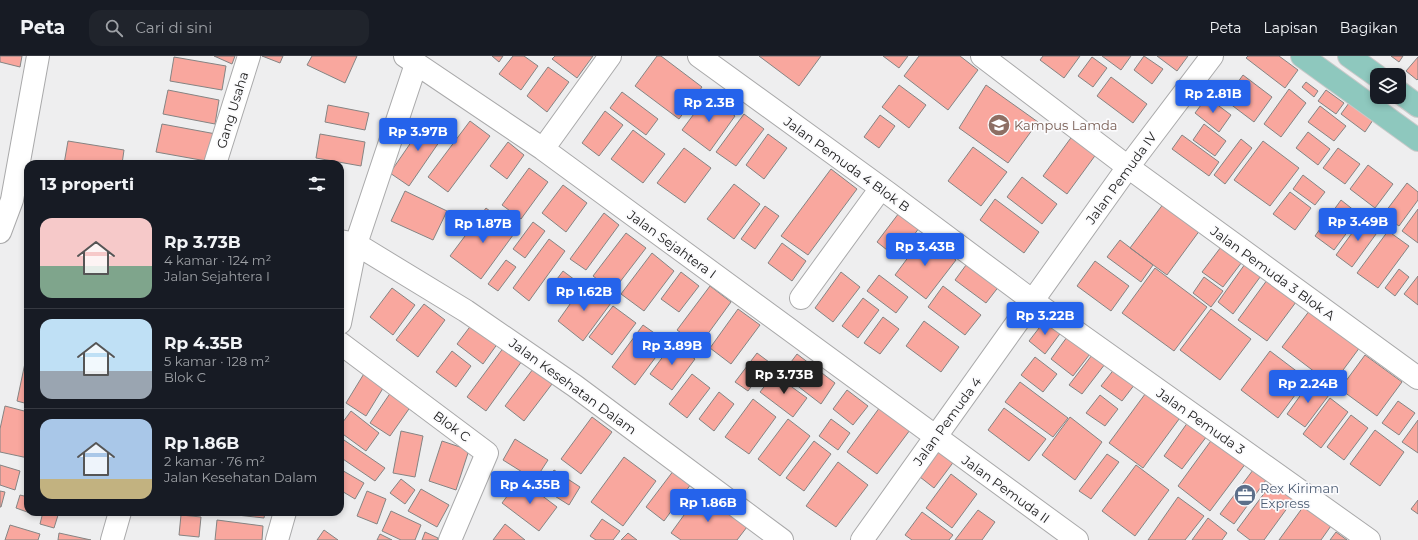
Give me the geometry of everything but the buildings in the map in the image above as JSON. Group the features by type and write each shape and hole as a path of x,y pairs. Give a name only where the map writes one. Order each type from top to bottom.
{"main road":[{"path":"1302,56 1418,140"},
{"path":"1349,56 1370,71"},
{"path":"1406,97 1418,106"}],"street":[{"path":"0,232 13,200 38,56"},
{"name":"Gang Usaha","path":"216,160 249,56"},
{"path":"543,149 610,56"},
{"name":"Jalan Pemuda 4 Blok B","path":"699,56 881,188 1033,301"},
{"name":"Jalan Pemuda 3 Blok A","path":"982,56 1128,167 1418,378"},
{"name":"Jalan Pemuda IV","path":"1033,301 1128,167 1212,56"},
{"path":"344,283 348,243 410,60"},
{"name":"Jalan Sejahtera I","path":"410,60 543,149 935,438"},
{"path":"801,298 881,188"},
{"name":"Jalan Kesehatan Dalam","path":"348,243 466,310 575,386 782,540"},
{"name":"Jalan Pemuda 4","path":"862,540 1033,301"},
{"name":"Jalan Pemuda 3","path":"1033,301 1369,540"},
{"name":"Blok C","path":"344,346 487,452 450,540"},
{"name":"Jalan Pemuda II","path":"935,438 1077,540"},
{"path":"112,540 119,516"},
{"path":"277,540 285,516"}],"place":[{"name":"Kampus Lamda","path":"999,125"},
{"name":"Rex Kiriman Express","path":"1245,495"}]}
